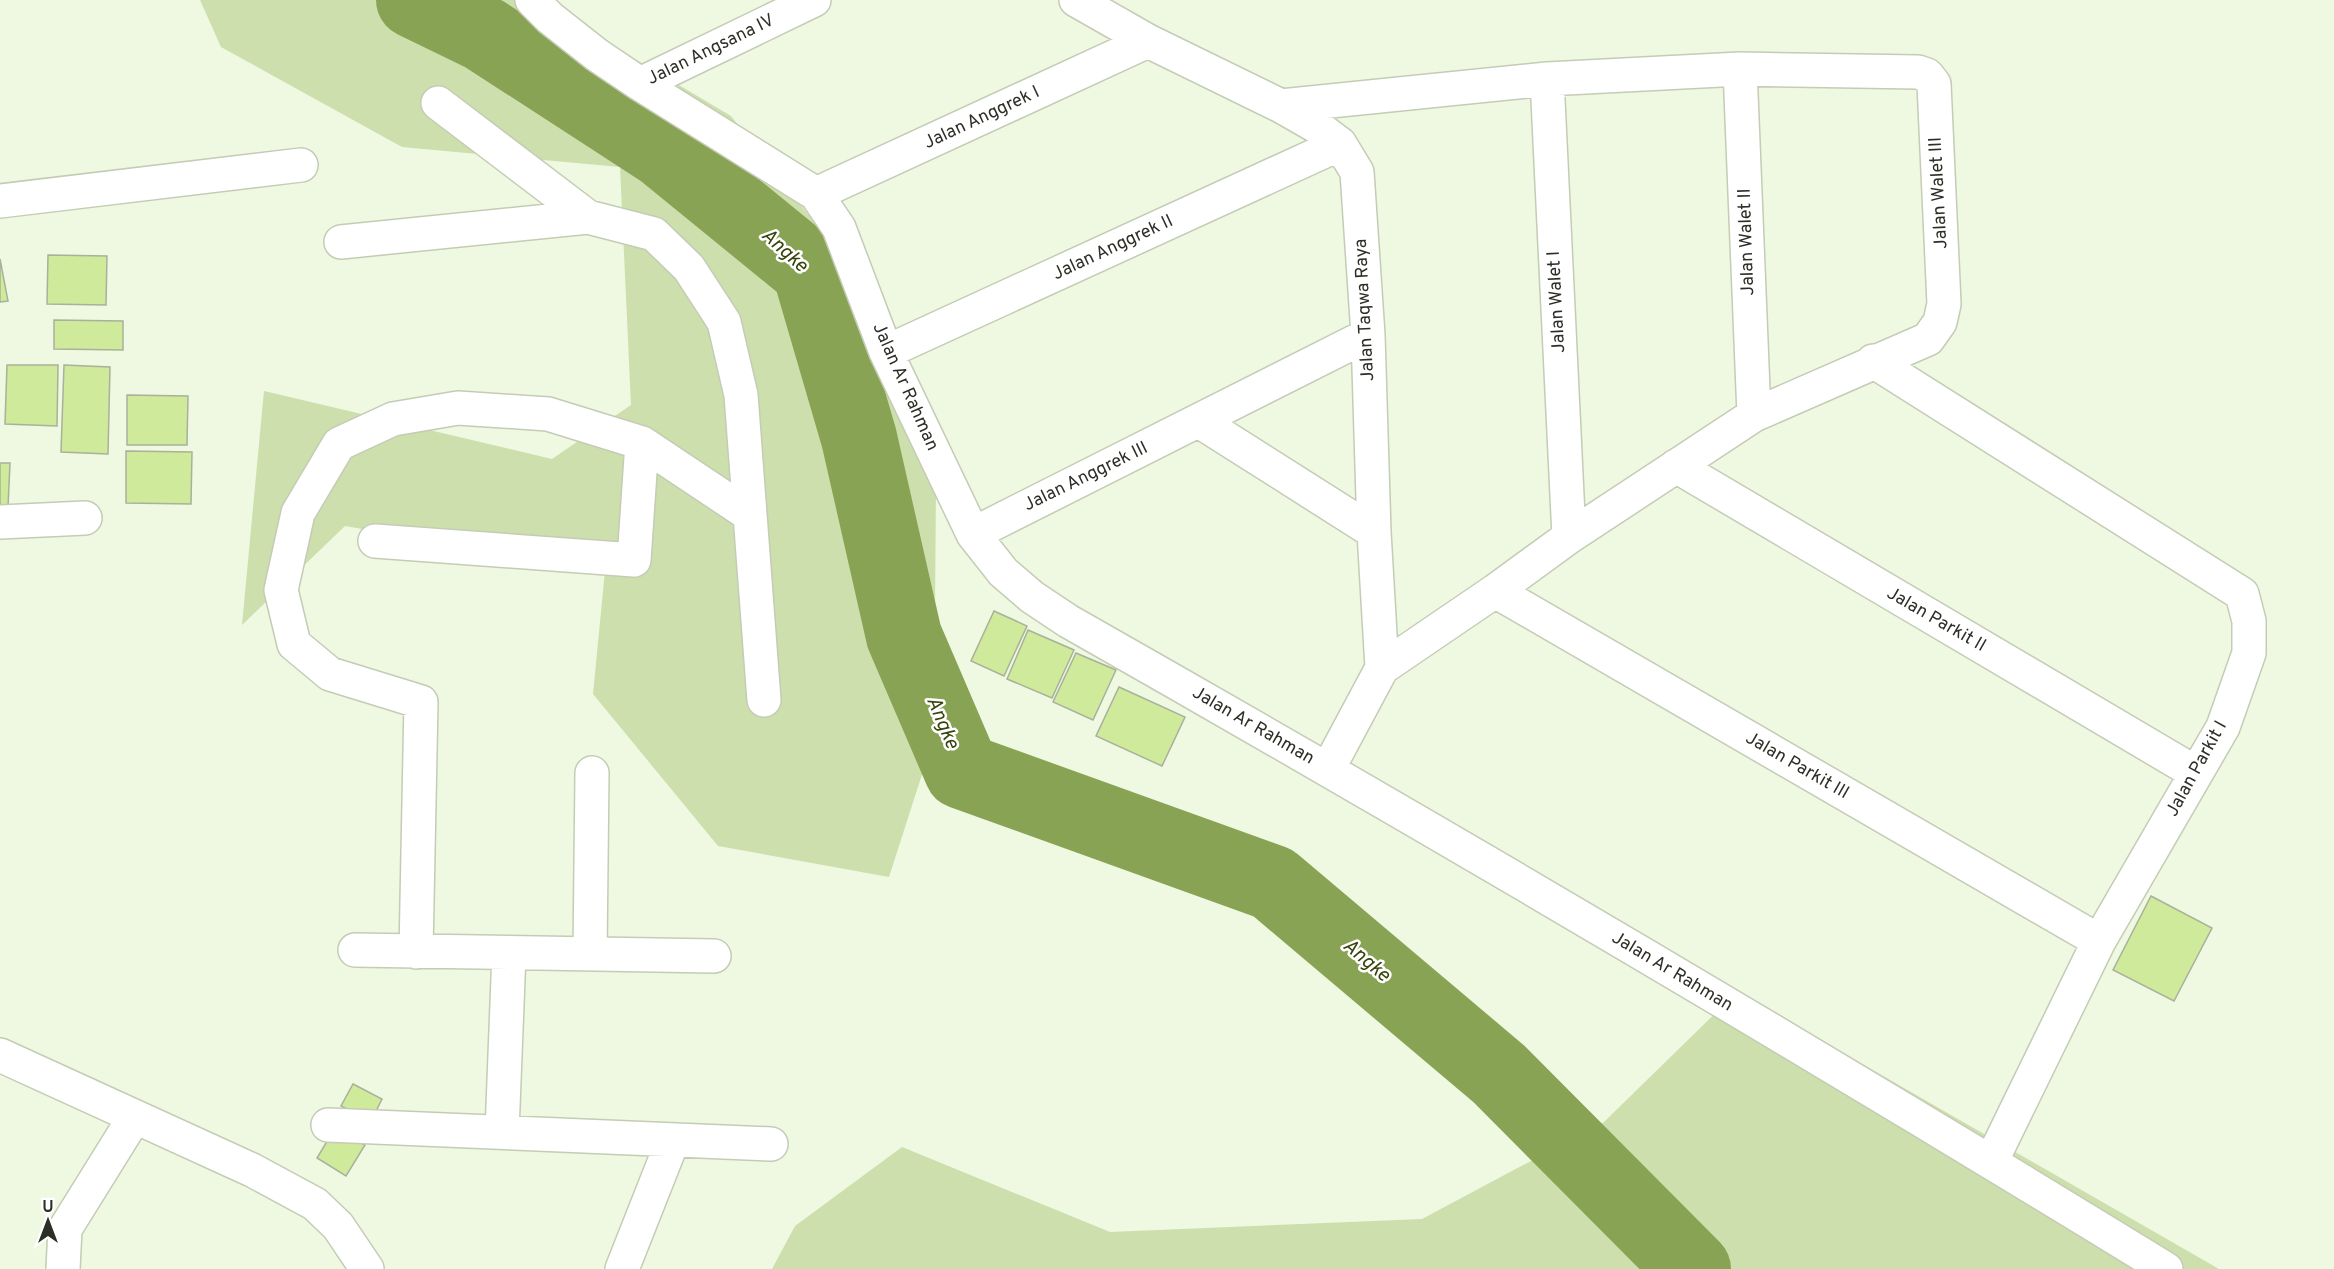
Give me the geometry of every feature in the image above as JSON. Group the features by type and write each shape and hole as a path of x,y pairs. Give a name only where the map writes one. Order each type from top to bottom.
{"street":[{"name":"Jalan Ar Rahman","path":"532,0 582,42 640,84 816,194 839,228 886,352 974,534 1003,572 1032,597 1068,621 1328,769 1991,1162 2166,1269"},
{"name":"Jalan Angsana IV","path":"640,84 814,0"},
{"name":"Jalan Taqwa Raya","path":"1076,0 1148,41 1281,106 1316,126 1340,144 1357,172 1368,334 1374,532 1382,668"},
{"name":"Jalan Anggrek I","path":"816,194 1148,41"},
{"path":"1281,106 1547,79 1740,69"},
{"name":"Jalan Walet III","path":"1740,69 1918,72 1927,75 1934,84 1944,304 1940,322 1928,339 1874,361"},
{"name":"Jalan Walet II","path":"1740,69 1754,415"},
{"name":"Jalan Walet I","path":"1547,79 1569,530"},
{"path":"438,103 588,218"},
{"name":"Jalan Anggrek II","path":"886,352 1340,144"},
{"path":"0,201 301,165"},
{"path":"341,242 588,218 654,234 689,268 724,322 741,395 764,700"},
{"name":"Jalan Anggrek III","path":"974,534 1368,334"},
{"path":"1328,769 1382,668 1495,591 1569,530 1676,466 1754,415 1874,361"},
{"name":"Jalan Parkit I","path":"1874,361 2242,594 2250,621 2250,653 2223,726 2099,941 1991,1162"},
{"path":"416,952 421,702 330,674 294,644 281,590 298,513 339,444 393,419 458,408 548,414 642,442 750,515"},
{"path":"1199,421 1374,532"},
{"path":"375,541 634,560 642,442"},
{"name":"Jalan Parkit II","path":"1676,466 2196,773"},
{"path":"0,522 85,518"},
{"name":"Jalan Parkit III","path":"1495,591 2099,941"},
{"path":"590,954 592,773"},
{"path":"355,950 714,956"},
{"path":"502,1132 509,953"},
{"path":"3,1063 252,1170 315,1204 338,1227 367,1269"},
{"path":"63,1269 65,1229 134,1118"},
{"path":"328,1125 771,1144"},
{"path":"622,1269 672,1140"}],"green space":[{"path":"200,0 549,0 581,27 731,116 825,236 936,483 934,737 889,877 718,846 593,694 605,571 345,526 242,625 264,391 552,459 631,405 620,167 402,147 221,47"},
{"path":"1737,992 2219,1269 772,1269 795,1226 902,1147 1110,1232 1422,1219 1604,1122"}],"building":[{"path":"48,255 107,256 106,305 47,304"},
{"path":"0,259 8,301 0,302"},
{"path":"54,320 123,321 123,350 54,349"},
{"path":"7,365 58,365 57,426 5,424"},
{"path":"64,365 110,367 108,454 61,452"},
{"path":"127,395 188,396 187,445 127,445"},
{"path":"126,451 192,452 191,504 126,503"},
{"path":"0,463 10,463 8,507 0,507"},
{"path":"994,611 1027,626 1004,676 971,661"},
{"path":"1028,630 1074,650 1052,698 1007,679"},
{"path":"1076,653 1116,670 1093,720 1053,702"},
{"path":"1119,687 1185,717 1162,766 1096,736"},
{"path":"2151,896 2212,928 2174,1001 2113,970"},
{"path":"353,1084 382,1099 371,1121 341,1106"},
{"path":"335,1128 365,1145 346,1176 317,1158"}],"waterway":[{"name":"Angke","path":"414,0 484,34 663,150 810,270 859,438 904,636 962,771 1273,883 1499,1074 1693,1269"}]}
